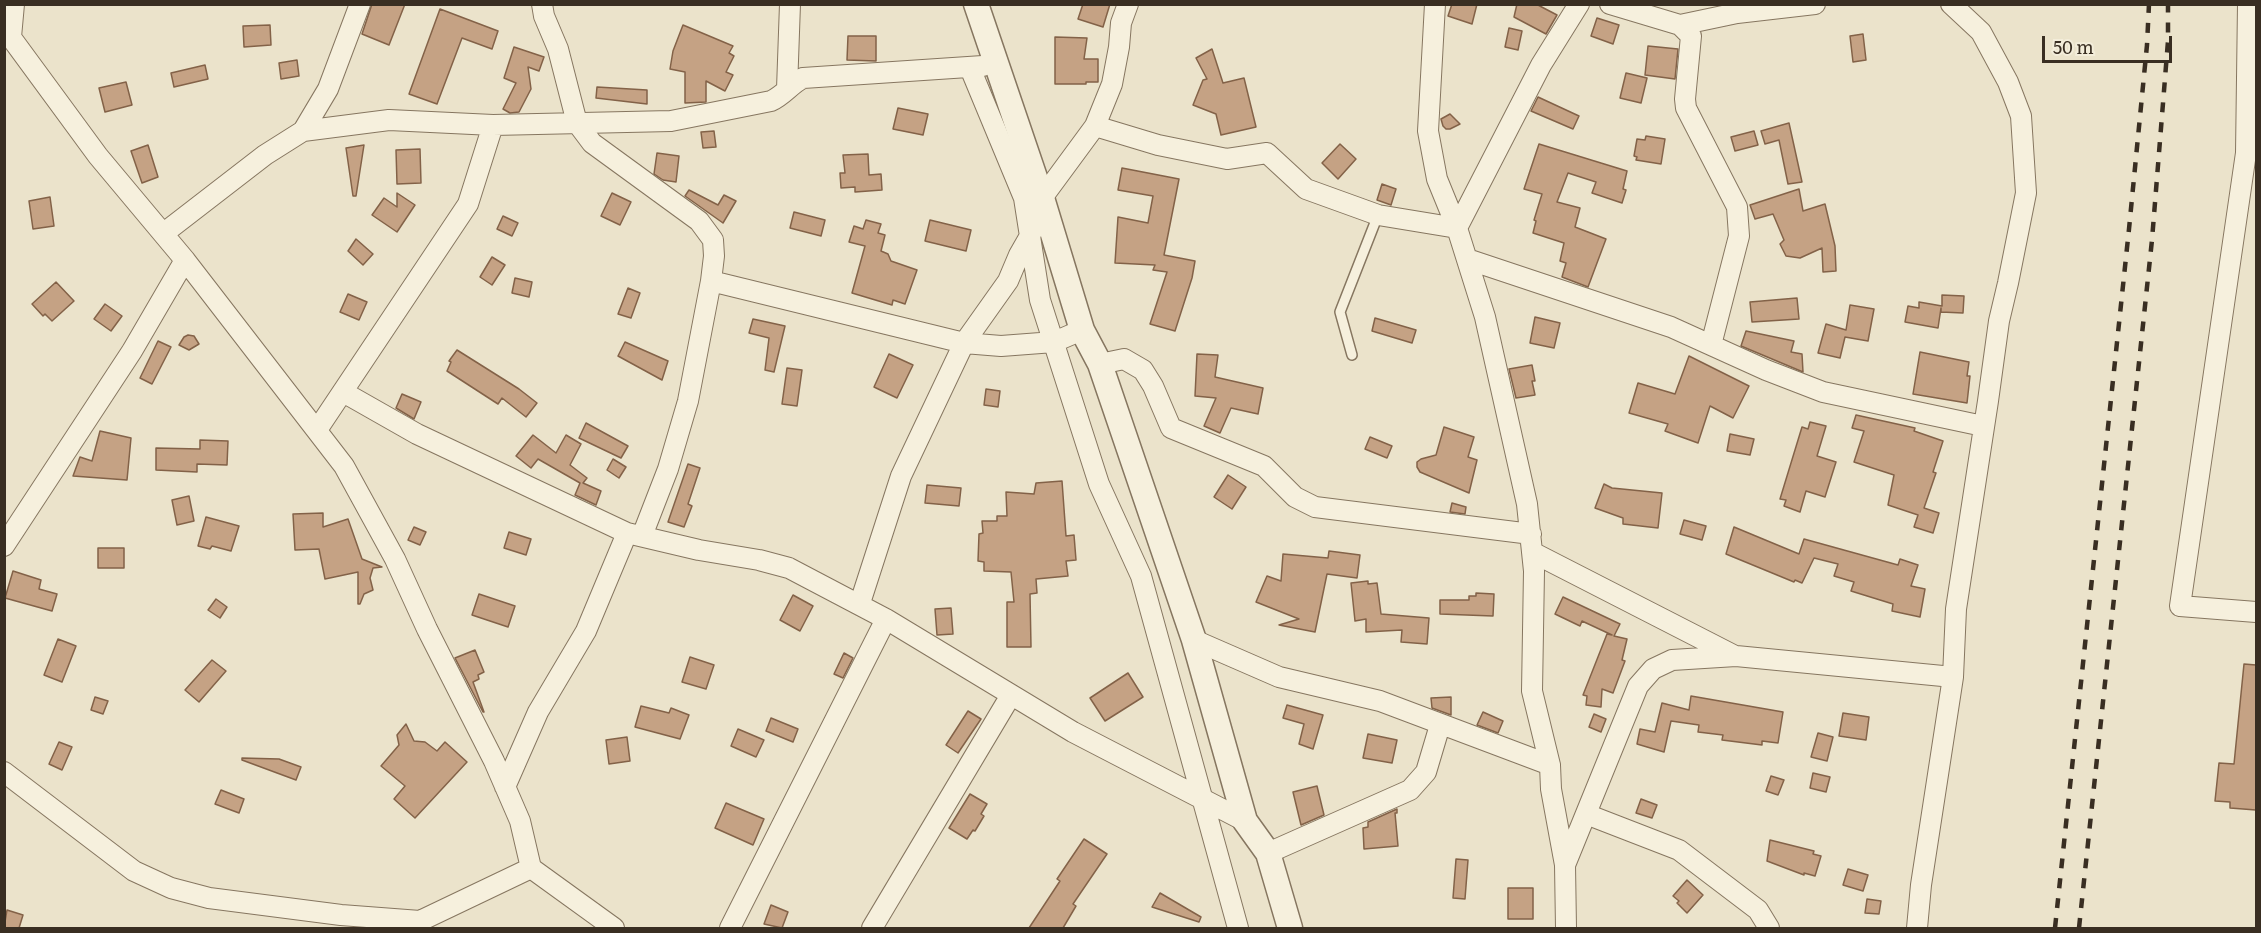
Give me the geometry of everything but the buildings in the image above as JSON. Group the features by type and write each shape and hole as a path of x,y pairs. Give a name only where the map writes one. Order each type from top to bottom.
{"street":[{"path":"14,4 8,33 98,156 164,233 344,466 395,559 505,787 520,821 531,868 614,928"},
{"path":"303,131 328,89 360,4"},
{"path":"505,787 538,712 586,631 668,468 688,401 714,256 713,240 699,221 592,143 577,123 558,49 544,16 542,4"},
{"path":"787,89 790,4"},
{"path":"976,4 1041,198 1082,330 1100,364 1194,640 1245,821 1268,853 1290,928"},
{"path":"860,603 901,476 964,344 1008,281 1018,255 1031,234 1041,198 1095,126 1112,84 1121,23 1128,4"},
{"path":"1435,4 1428,131 1437,179 1457,228 1485,317 1527,504 1534,571 1532,691 1550,765 1551,789 1565,865 1566,928"},
{"path":"1457,228 1541,65 1579,4"},
{"path":"1610,4 1680,25 1691,36 1686,108 1737,207 1740,236 1711,345"},
{"path":"1680,25 1737,13 1815,4"},
{"path":"1917,928 1921,885 1953,677 1956,609 1983,426 1999,321 2026,193 2021,116 2000,64 1981,32 1951,4"},
{"path":"2248,4 2246,153 2180,606 2256,612"},
{"path":"164,233 265,155 303,131 389,120 493,125 671,122 771,101 781,97 795,82 803,78 970,68 997,64"},
{"path":"970,68 1024,198 1040,300 1099,484 1141,576 1238,928"},
{"path":"317,430 468,204 493,125"},
{"path":"1095,126 1158,145 1227,159 1267,153 1306,189 1378,215 1457,228"},
{"path":"1467,259 1671,327 1823,392 1983,426"},
{"path":"4,546 132,351 185,260"},
{"path":"711,281 964,344 1001,346 1054,342 1082,330"},
{"path":"1100,364 1124,359 1143,369 1171,428 1264,466 1295,497 1315,507 1531,543 1736,656"},
{"path":"343,392 417,434 635,534 699,550 759,560 789,568 886,618 1073,732 1245,821"},
{"path":"730,928 886,618"},
{"path":"1194,640 1279,677 1380,701 1550,765"},
{"path":"1565,865 1638,686 1653,669 1672,660 1736,656 1953,677"},
{"path":"872,928 1011,695"},
{"path":"1268,853 1410,790 1426,772 1440,725"},
{"path":"4,772 134,871 171,888 209,898 418,925 531,868"},
{"path":"1586,814 1679,850 1758,910 1769,928"}],"lane":[{"path":"1352,355 1340,312 1378,215"}],"railway":[{"path":"2055,928 2129,229 2149,4"},
{"path":"2079,928 2152,240 2168,41 2168,4"}]}
